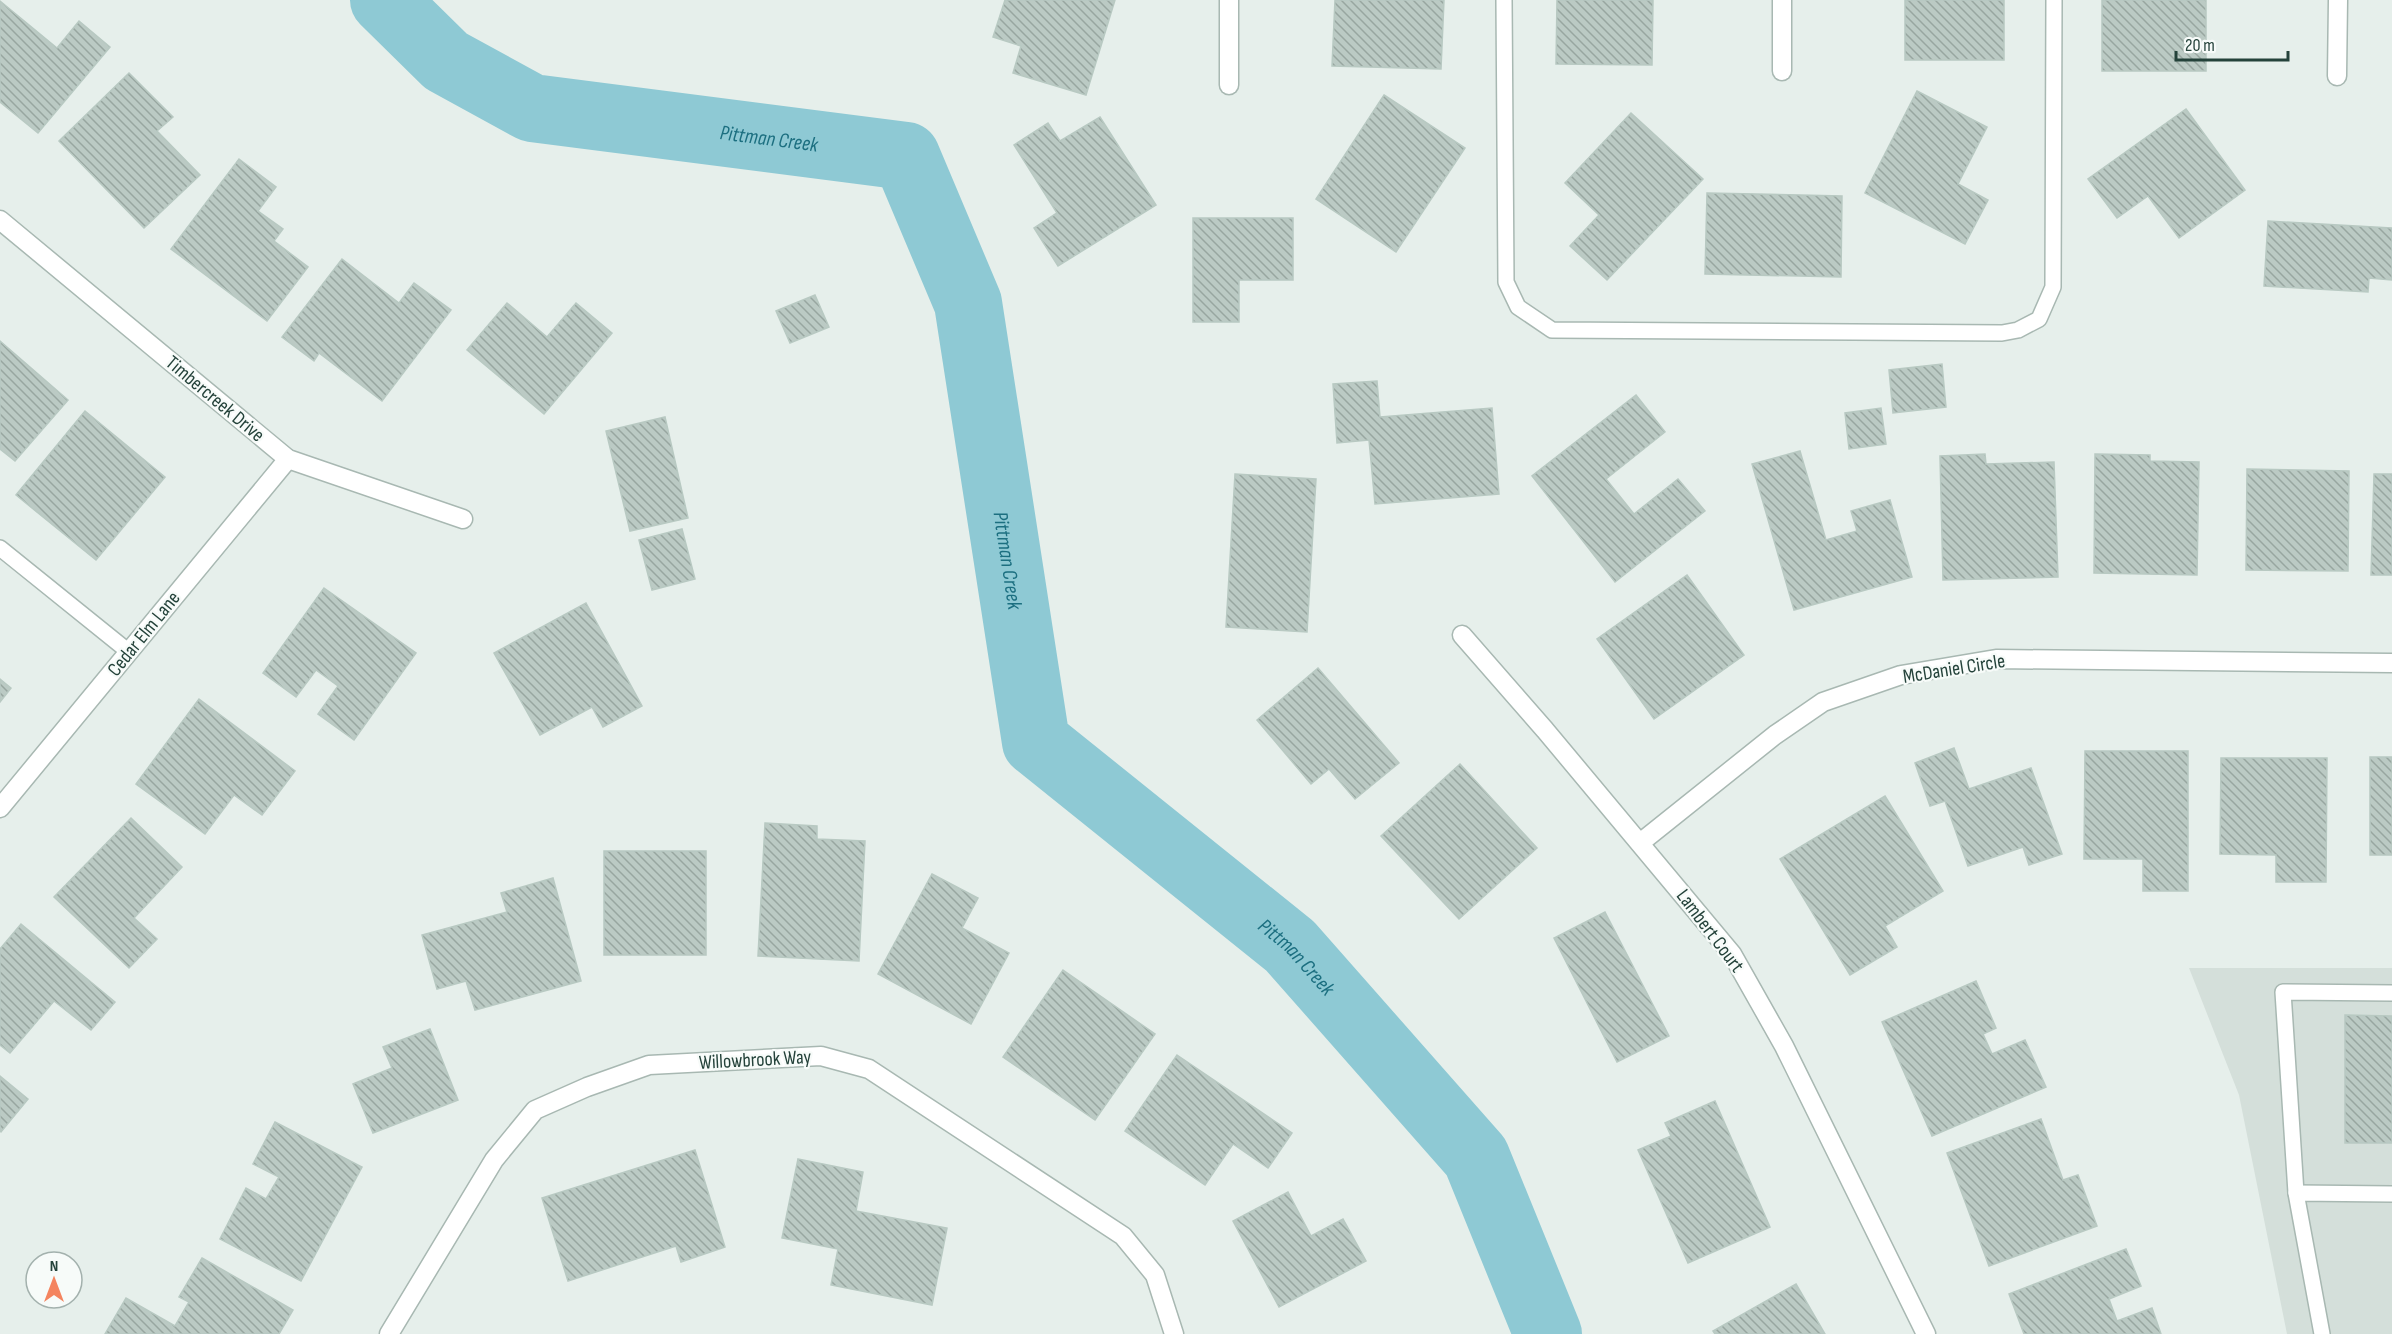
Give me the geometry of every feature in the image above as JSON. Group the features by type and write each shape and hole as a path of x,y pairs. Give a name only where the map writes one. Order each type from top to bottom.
{"street":[{"path":"1229,0 1229,85"},
{"path":"1782,0 1782,71"},
{"path":"2337,76 2338,0"},
{"name":"Timbercreek Drive","path":"0,220 288,459 463,519"},
{"name":"Cedar Elm Lane","path":"0,808 288,459"},
{"name":"Lambert Court","path":"1462,635 1545,730 1732,954 1785,1046 1926,1334"},
{"name":"McDaniel Circle","path":"1640,843 1775,735 1823,702 1901,675 1996,659 2392,663"},
{"name":"Willowbrook Way","path":"389,1334 494,1160 535,1110 587,1087 649,1065 821,1056 869,1069 1123,1236 1155,1275 1174,1334"}],"lane":[{"path":"1504,0 1506,282 1518,307 1552,330 2002,333 2018,330 2039,319 2053,287 2054,0"},
{"path":"0,548 129,652"},
{"path":"2322,1334 2296,1193 2283,992 2392,993"},
{"path":"2296,1193 2392,1194"}],"shaded area":[{"path":"2189,968 2392,968 2392,1334 2287,1334 2239,1095"}],"building":[{"path":"1005,0 1115,0 1086,95 1013,73 1021,46 993,37"},
{"path":"1335,0 1444,0 1441,69 1332,66"},
{"path":"1557,0 1653,0 1652,65 1556,64"},
{"path":"1905,0 2004,0 2004,60 1905,60"},
{"path":"2102,0 2206,0 2206,71 2102,71"},
{"path":"0,1 57,48 79,21 110,47 38,133 0,102"},
{"path":"129,73 173,117 157,131 200,175 144,228 59,141"},
{"path":"1917,91 1987,127 1958,184 1988,200 1965,244 1865,193"},
{"path":"1384,95 1465,148 1396,252 1316,199"},
{"path":"2186,109 2245,190 2179,238 2148,196 2117,218 2088,179"},
{"path":"1631,113 1703,179 1607,280 1570,246 1599,215 1565,183"},
{"path":"1100,117 1156,205 1058,266 1034,228 1057,213 1014,145 1048,123 1060,141"},
{"path":"239,159 276,187 258,211 283,229 274,241 308,267 267,321 171,249"},
{"path":"1707,193 1842,196 1841,277 1705,274"},
{"path":"1193,218 1293,218 1293,280 1239,280 1239,322 1193,322"},
{"path":"2268,221 2392,228 2392,280 2369,278 2368,292 2264,286"},
{"path":"342,259 399,303 414,283 451,310 382,401 319,353 314,361 282,337"},
{"path":"815,295 829,327 790,343 776,311"},
{"path":"507,303 547,337 576,303 612,333 544,414 467,350"},
{"path":"0,341 68,400 15,461 0,449"},
{"path":"1942,364 1946,407 1893,413 1889,370"},
{"path":"1377,381 1380,417 1492,408 1499,494 1375,504 1369,440 1337,443 1333,384"},
{"path":"1636,395 1665,432 1606,479 1634,514 1678,479 1705,511 1615,582 1532,476"},
{"path":"1881,408 1886,444 1849,449 1845,413"},
{"path":"85,411 165,477 96,560 16,495"},
{"path":"665,417 688,518 630,531 606,431"},
{"path":"1800,451 1826,540 1857,531 1851,511 1890,500 1912,577 1794,610 1752,464"},
{"path":"1985,454 1986,464 2054,462 2058,577 1943,580 1940,456"},
{"path":"2095,454 2150,455 2150,461 2199,462 2197,575 2094,573"},
{"path":"2247,469 2349,471 2348,571 2246,570"},
{"path":"1235,474 1316,479 1307,632 1226,627"},
{"path":"2374,474 2392,474 2392,575 2371,575"},
{"path":"682,529 695,579 652,590 639,540"},
{"path":"1687,575 1744,655 1654,719 1597,639"},
{"path":"324,588 416,653 354,740 318,714 338,686 316,670 296,697 263,673"},
{"path":"586,603 642,706 603,727 592,707 540,735 494,653"},
{"path":"1318,668 1399,763 1355,799 1329,769 1311,784 1257,720"},
{"path":"0,679 11,688 0,702"},
{"path":"199,699 295,771 262,815 234,795 205,834 136,784"},
{"path":"1954,748 1969,789 2031,768 2062,854 2029,865 2023,847 1968,866 1945,801 1930,806 1915,763"},
{"path":"2085,751 2188,751 2188,891 2143,891 2143,859 2084,859"},
{"path":"2370,757 2392,757 2392,855 2370,855"},
{"path":"2221,758 2327,758 2326,882 2276,882 2276,855 2220,854"},
{"path":"1460,764 1537,848 1459,919 1381,836"},
{"path":"1885,796 1943,891 1885,926 1897,947 1850,975 1780,859"},
{"path":"131,818 182,867 134,918 157,939 129,968 54,897"},
{"path":"765,823 817,826 817,839 865,841 859,961 758,956"},
{"path":"604,851 706,851 706,955 604,955"},
{"path":"932,874 978,898 962,928 1009,953 971,1024 878,974"},
{"path":"553,878 581,981 475,1010 466,981 437,989 422,935 507,912 501,893"},
{"path":"1605,912 1669,1036 1617,1062 1554,938"},
{"path":"21,924 115,1002 91,1030 54,1001 10,1053 0,1045 0,949"},
{"path":"1063,970 1155,1034 1095,1120 1003,1057"},
{"path":"1976,981 1996,1028 1983,1034 1992,1054 2025,1040 2046,1087 1932,1136 1882,1022"},
{"path":"2345,1015 2392,1016 2392,1143 2345,1143"},
{"path":"430,1029 458,1100 373,1133 353,1084 392,1068 383,1047"},
{"path":"1177,1055 1292,1133 1268,1168 1233,1144 1205,1185 1125,1131"},
{"path":"0,1076 28,1099 1,1132 0,1131"},
{"path":"1715,1101 1770,1227 1688,1263 1638,1150 1671,1136 1665,1123"},
{"path":"2041,1119 2063,1180 2078,1175 2097,1226 1989,1266 1947,1153"},
{"path":"275,1122 362,1167 301,1281 220,1239 246,1188 266,1199 279,1177 253,1164"},
{"path":"695,1150 725,1247 681,1262 676,1246 568,1281 542,1198"},
{"path":"798,1159 863,1172 856,1211 947,1228 932,1305 831,1285 838,1249 782,1238"},
{"path":"1288,1192 1311,1236 1343,1219 1366,1261 1279,1307 1233,1221"},
{"path":"2126,1249 2141,1286 2109,1299 2117,1321 2152,1308 2161,1334 2024,1334 2009,1294"},
{"path":"202,1258 293,1310 279,1334 105,1334 126,1298 175,1326 189,1302 179,1297"},
{"path":"1796,1284 1825,1334 1715,1334 1713,1331"}],"waterway":[{"name":"Pittman Creek","path":"384,0 446,61 532,108 906,156 968,303 1036,742 1290,946 1476,1157 1548,1334"}]}
